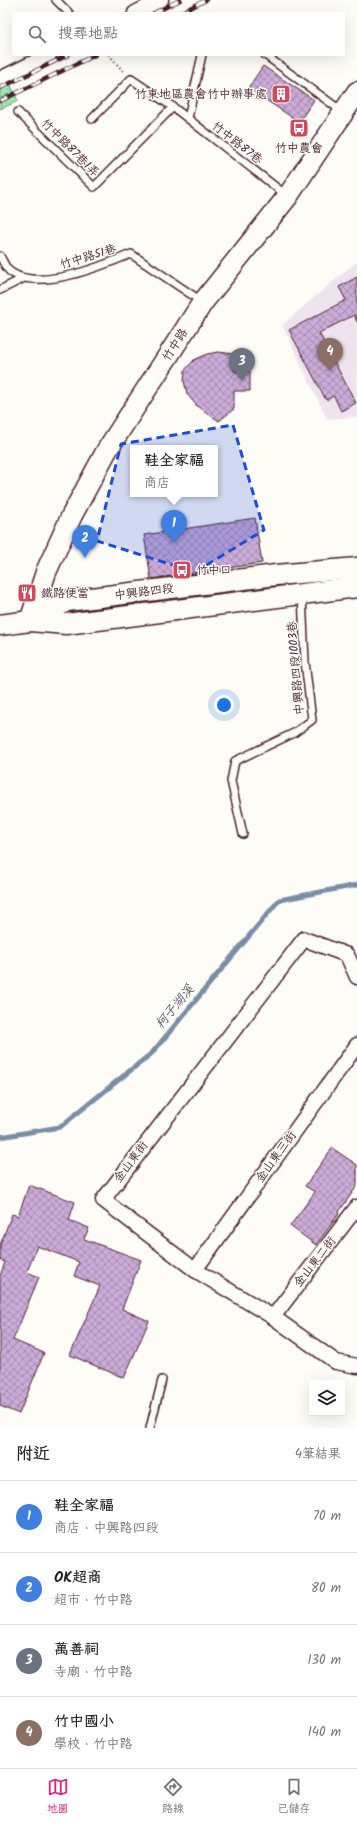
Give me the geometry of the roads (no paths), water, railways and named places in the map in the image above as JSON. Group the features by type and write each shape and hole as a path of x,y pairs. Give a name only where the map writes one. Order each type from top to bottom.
{"street":[{"path":"137,12 161,0"},
{"path":"0,79 47,56"},
{"name":"竹中路","path":"30,621 46,572 72,515 107,450 203,302 288,196 357,92"},
{"name":"中興路四段","path":"0,625 30,621 67,601 277,586 357,568"},
{"name":"中興路四段","path":"277,586 302,595 357,588"},
{"name":"金山東街","path":"357,977 347,955 304,939 103,1200 195,1270 273,1317 336,1362 357,1366"},
{"name":"金山東三街","path":"195,1270 357,1045"},
{"name":"金山東二街","path":"273,1317 357,1207"}],"lane":[{"path":"56,0 68,12"},
{"path":"188,118 202,56"},
{"path":"266,56 343,113"},
{"name":"竹中路87巷","path":"92,119 131,79 188,118 288,196"},
{"name":"竹中路87巷1弄","path":"18,112 94,187 173,107"},
{"name":"竹中路51巷","path":"0,256 11,273 24,278 49,280 92,268 131,254 203,302"},
{"path":"0,290 24,278"},
{"name":"中興路四段1003巷","path":"243,834 231,782 235,761 294,733 312,720 305,662 302,595"},
{"path":"150,1428 162,1380"}],"waterway":[{"name":"柯子湖溪","path":"0,1137 60,1127 152,1053 279,900 357,885"}],"railway":[{"path":"156,12 180,0"},
{"path":"182,12 206,0"},
{"path":"0,88 66,56"},
{"path":"0,101 93,56"}],"place":[{"name":"竹東地區農會竹中辦事處","path":"281,94"},
{"name":"竹中農會","path":"299,128"},
{"name":"竹中國小","path":"330,371"},
{"name":"萬善祠","path":"242,381"},
{"name":"鞋全家福","path":"174,543"},
{"name":"OK超商","path":"85,558"},
{"name":"竹中口","path":"182,570"},
{"name":"鐵路便當","path":"27,593"}]}
